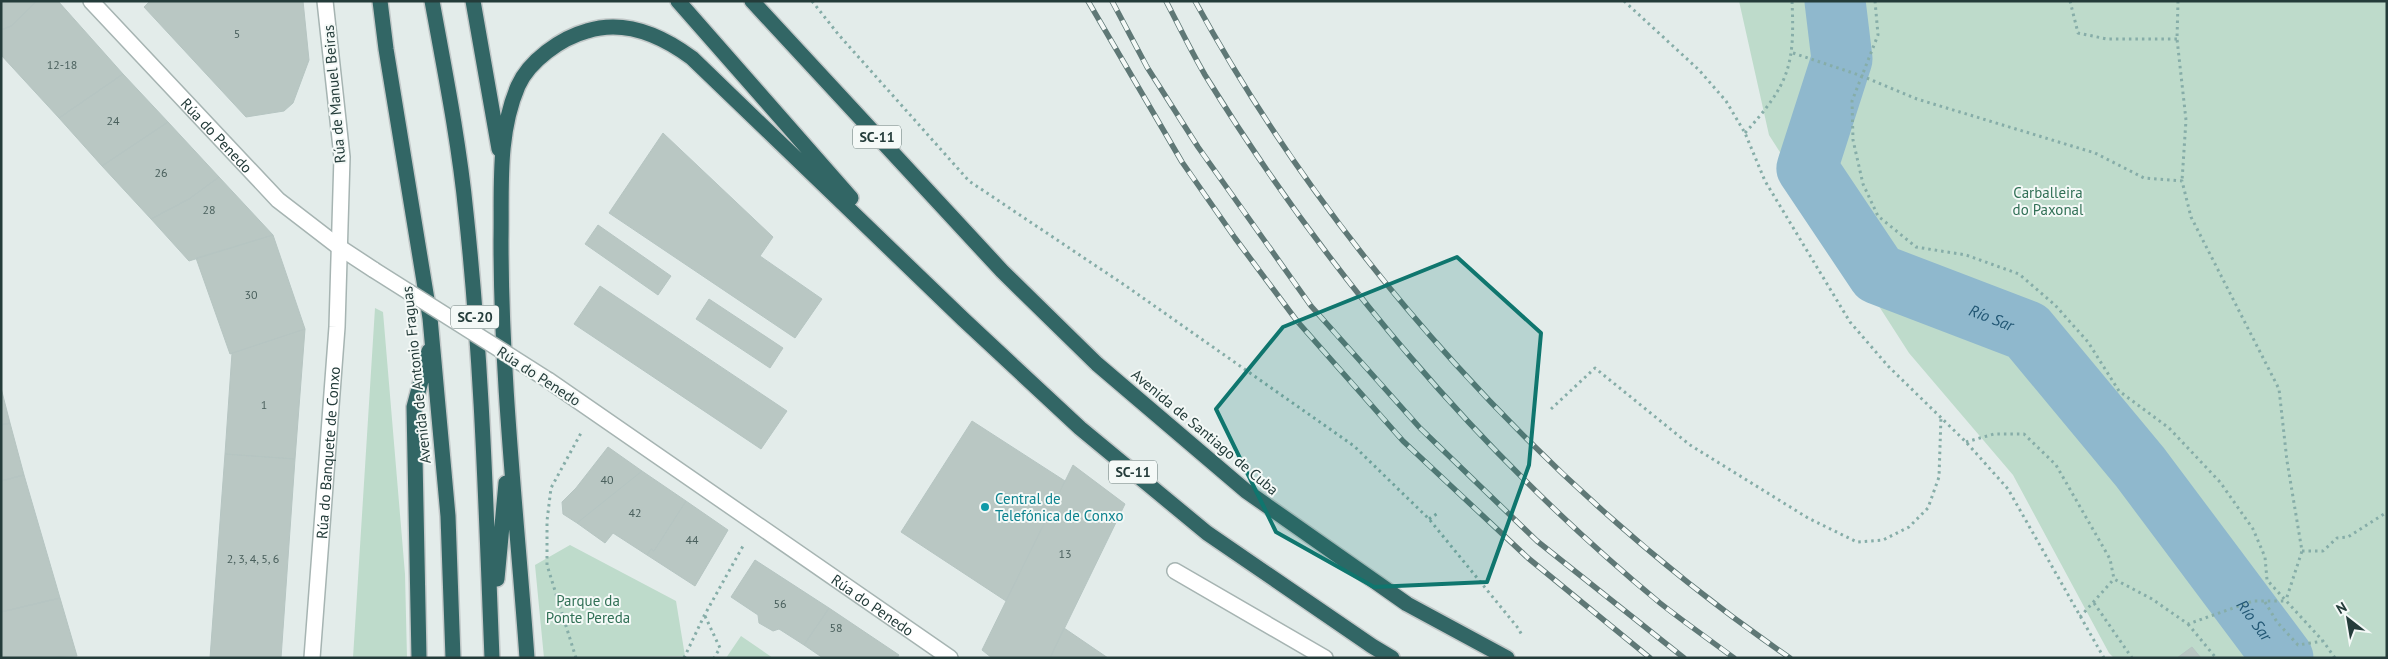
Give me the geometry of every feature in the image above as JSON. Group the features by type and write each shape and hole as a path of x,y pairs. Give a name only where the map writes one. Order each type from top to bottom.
{"highway":[{"name":"Avenida de Antonio Fraguas","path":"380,1 386,49 430,318 448,516 453,658"},
{"name":"SC-20","path":"432,1 454,123 463,186 482,395 492,658"},
{"path":"473,1 501,165"},
{"name":"SC-11","path":"678,1 916,272 963,319 1080,428 1207,534 1392,658"},
{"name":"Avenida de Santiago de Cuba","path":"752,1 1002,271 1097,364 1246,491 1407,604 1507,658"},
{"path":"527,658 510,444 501,294 501,165 510,110 519,84 532,66 553,48 577,33 601,26 649,32 674,45 692,58 916,272"},
{"path":"482,395 501,294"},
{"path":"419,658 414,407 432,343"},
{"path":"491,636 510,444"}],"street":[{"name":"Rúa do Penedo","path":"91,1 278,200 339,247 548,380 950,658"},
{"name":"Rúa de Manuel Beiras","path":"325,1 342,156 339,247"},
{"name":"Rúa do Banquete de Conxo","path":"312,658 336,336 339,247"},
{"path":"1175,571 1325,658"}],"path":[{"path":"812,1 838,34 969,180 1126,286 1354,446 1429,519 1518,628 1526,643"},
{"path":"1624,1 1699,70 1726,101 1745,133 1765,181 1850,322 1888,366 1941,416 2008,489 2104,658"},
{"path":"1745,133 1786,80 1793,53 1792,1"},
{"path":"1875,1 1878,35 1852,101 1853,140 1863,184 1878,216 1916,247 1966,255 2019,274 2055,305 2088,342 2119,391 2169,428 2220,482 2253,529 2265,557 2267,580 2323,641 2334,658"},
{"path":"2070,1 2078,32 2107,39 2177,39"},
{"path":"2178,1 2177,39 2186,120 2182,181 2190,216 2279,388 2287,461 2302,551 2286,601"},
{"path":"1793,53 1862,76 1917,99 2094,153 2144,178 2182,181"},
{"path":"1551,409 1595,368 1690,445 1808,518 1857,542 1883,540 1908,527 1928,508 1939,477 1941,416"},
{"path":"576,658 547,565 547,521 552,488 594,412"},
{"path":"1966,442 1994,434 2024,434 2056,465 2110,559 2114,579"},
{"path":"2302,551 2323,551 2337,538 2348,537 2387,512"},
{"path":"1429,519 1438,513"},
{"path":"684,658 704,616 756,524"},
{"path":"2080,617 2114,579"},
{"path":"2114,579 2152,599 2188,624 2216,658"},
{"path":"2188,624 2253,601 2286,601"},
{"path":"2265,602 2277,622 2298,645 2323,641"},
{"path":"2094,603 2132,658"},
{"path":"704,616 720,648 714,658"}],"highlighted area":[{"path":"1457,257 1541,333 1529,465 1487,582 1374,587 1276,532 1216,409 1283,327"}],"green space":[{"name":"Carballeira do Paxonal","path":"1739,1 2387,1 2387,658 2114,658 2109,653 2013,475 1909,353 1769,135"},
{"path":"375,308 383,312 405,574 407,658 353,658"},
{"name":"Parque da Ponte Pereda","path":"570,545 676,601 685,656 544,658 535,565"},
{"path":"741,636 773,658 726,658"}],"building":[{"path":"1,1 37,1 11,26 1,30"},
{"path":"37,1 58,1 123,74 59,118 1,55 1,30 11,26"},
{"path":"150,1 303,1 309,60 293,103 284,111 246,117 144,7"},
{"path":"123,74 168,122 102,166 59,118"},
{"path":"168,122 219,177 189,199 151,219 102,166"},
{"path":"663,133 773,237 760,256 822,299 795,338 609,213"},
{"path":"219,177 273,235 189,261 151,219 189,199"},
{"path":"598,225 671,276 658,295 585,244"},
{"path":"273,235 305,329 230,354 196,258"},
{"path":"600,286 787,411 761,449 574,324"},
{"path":"709,299 783,348 770,368 696,319"},
{"path":"305,329 295,459 225,454 232,353"},
{"path":"1,388 10,423 1,425"},
{"name":"Central de Telefónica de Conxo","path":"972,421 1065,481 1006,601 901,532"},
{"path":"10,423 24,475 1,481 1,425"},
{"path":"608,447 642,471 577,523 563,514 562,502 576,488"},
{"path":"225,454 295,459 281,658 210,658"},
{"path":"1073,465 1125,504 1050,658 992,658 982,650"},
{"path":"642,471 686,501 654,551 651,549 647,555 613,533 605,543 577,523"},
{"path":"24,475 60,598 1,612 1,481"},
{"path":"686,501 728,530 695,586 647,555 651,549 654,551"},
{"path":"755,560 829,608 804,645 779,629 773,631 759,623 758,615 731,597"},
{"path":"60,598 77,656 1,658 1,612"},
{"path":"829,608 899,655 897,658 823,658 804,645"},
{"path":"1064,628 1108,658 1050,658"},
{"path":"2192,647 2201,658 2177,658"}],"waterway":[{"name":"Río Sar","path":"1835,1 1842,59 1807,168 1878,274 2027,331 2140,467 2283,658"}],"railway":[{"path":"1088,1 1182,162 1235,238 1297,321 1403,441 1528,558 1650,658"},
{"path":"1112,1 1147,67 1198,147 1311,306 1420,428 1537,541 1684,658"},
{"path":"1166,1 1205,75 1252,148 1302,220 1355,290 1411,357 1469,423 1594,546 1660,603 1734,658"},
{"path":"1195,1 1251,96 1313,188 1382,278 1455,364 1533,445 1615,522 1701,593 1790,658"}],"place":[{"name":"Central de Telefónica de Conxo","path":"985,507"}]}
